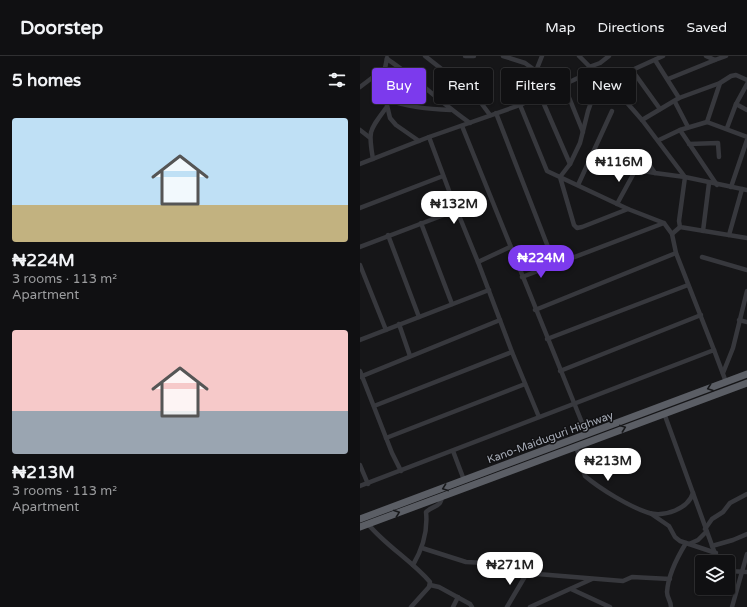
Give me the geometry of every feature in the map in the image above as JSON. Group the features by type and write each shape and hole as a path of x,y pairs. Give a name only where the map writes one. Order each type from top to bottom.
{"highway":[{"name":"Kano-Maiduguri Highway","path":"360,519 747,374"},
{"name":"Kano-Maiduguri Highway","path":"360,527 747,383"}],"street":[{"path":"425,56 476,96 490,115"},
{"path":"465,56 474,56"},
{"path":"503,56 525,63 532,68"},
{"path":"537,68 542,56"},
{"path":"579,56 590,68"},
{"path":"592,68 609,56"},
{"path":"636,68 663,56"},
{"path":"706,56 715,60"},
{"path":"668,79 726,56"},
{"path":"360,87 386,67 387,58 405,71 451,110 470,123"},
{"path":"656,60 668,79 688,127"},
{"path":"642,120 677,100 720,83 731,76 736,75 747,80"},
{"path":"636,76 660,109"},
{"path":"707,122 720,83"},
{"path":"727,128 736,104 747,84"},
{"path":"570,100 583,133"},
{"path":"386,104 390,118 396,125 419,141"},
{"path":"398,104 425,110 451,110"},
{"path":"544,104 570,164"},
{"path":"560,176 570,164 583,133 590,104"},
{"path":"628,104 659,140 686,177 680,227 672,234"},
{"path":"736,104 747,110"},
{"path":"360,164 429,137 520,105 547,171 628,209 664,223 672,234 676,253 724,373 726,382"},
{"path":"374,159 369,137 370,131 386,108"},
{"path":"578,185 612,111"},
{"path":"496,113 555,265"},
{"path":"659,140 680,130 707,122 727,128 747,139 731,187"},
{"path":"462,126 535,310 587,435"},
{"path":"680,130 717,185"},
{"path":"361,132 369,137"},
{"path":"429,137 456,210 539,417"},
{"path":"690,144 718,143 719,157"},
{"path":"593,152 635,171 686,177 717,185 744,189 729,235"},
{"path":"626,168 633,152 637,152 648,163 654,173"},
{"path":"617,204 635,171"},
{"path":"360,208 443,176"},
{"path":"560,176 571,216 578,228 628,209"},
{"path":"702,231 709,183"},
{"path":"360,247 456,210"},
{"path":"421,223 452,304"},
{"path":"522,277 664,223"},
{"path":"680,227 747,238"},
{"path":"388,235 419,317"},
{"path":"478,262 510,247"},
{"path":"535,310 676,253"},
{"path":"702,257 747,270"},
{"path":"360,265 386,330"},
{"path":"547,339 688,285"},
{"path":"360,340 489,290"},
{"path":"724,373 747,294"},
{"path":"560,371 701,314"},
{"path":"361,376 500,320"},
{"path":"739,320 747,322"},
{"path":"399,324 410,356"},
{"path":"360,486 714,350"},
{"path":"374,406 512,352"},
{"path":"360,371 386,438 401,471"},
{"path":"386,438 525,384"},
{"path":"664,413 706,531 716,553"},
{"path":"576,446 585,476 630,504 649,512 669,526 675,537 687,543 716,553"},
{"path":"453,451 464,480"},
{"path":"360,465 368,484"},
{"path":"649,512 661,513 684,507 691,499 693,493"},
{"path":"670,607 667,595 670,579 681,551 687,543 698,540 706,531 712,519 723,512 730,503 747,494"},
{"path":"413,564 422,548 427,520 426,512 442,503 442,496"},
{"path":"368,524 382,539 413,564 430,582 430,585 458,597 471,606"},
{"path":"712,546 747,534"},
{"path":"422,548 466,562 486,563 508,571 623,581 632,577 670,579"},
{"path":"732,607 744,573 747,554"},
{"path":"507,607 527,573"},
{"path":"530,607 594,578"},
{"path":"410,607 430,585"},
{"path":"571,589 610,607"},
{"path":"453,607 458,597"}]}
